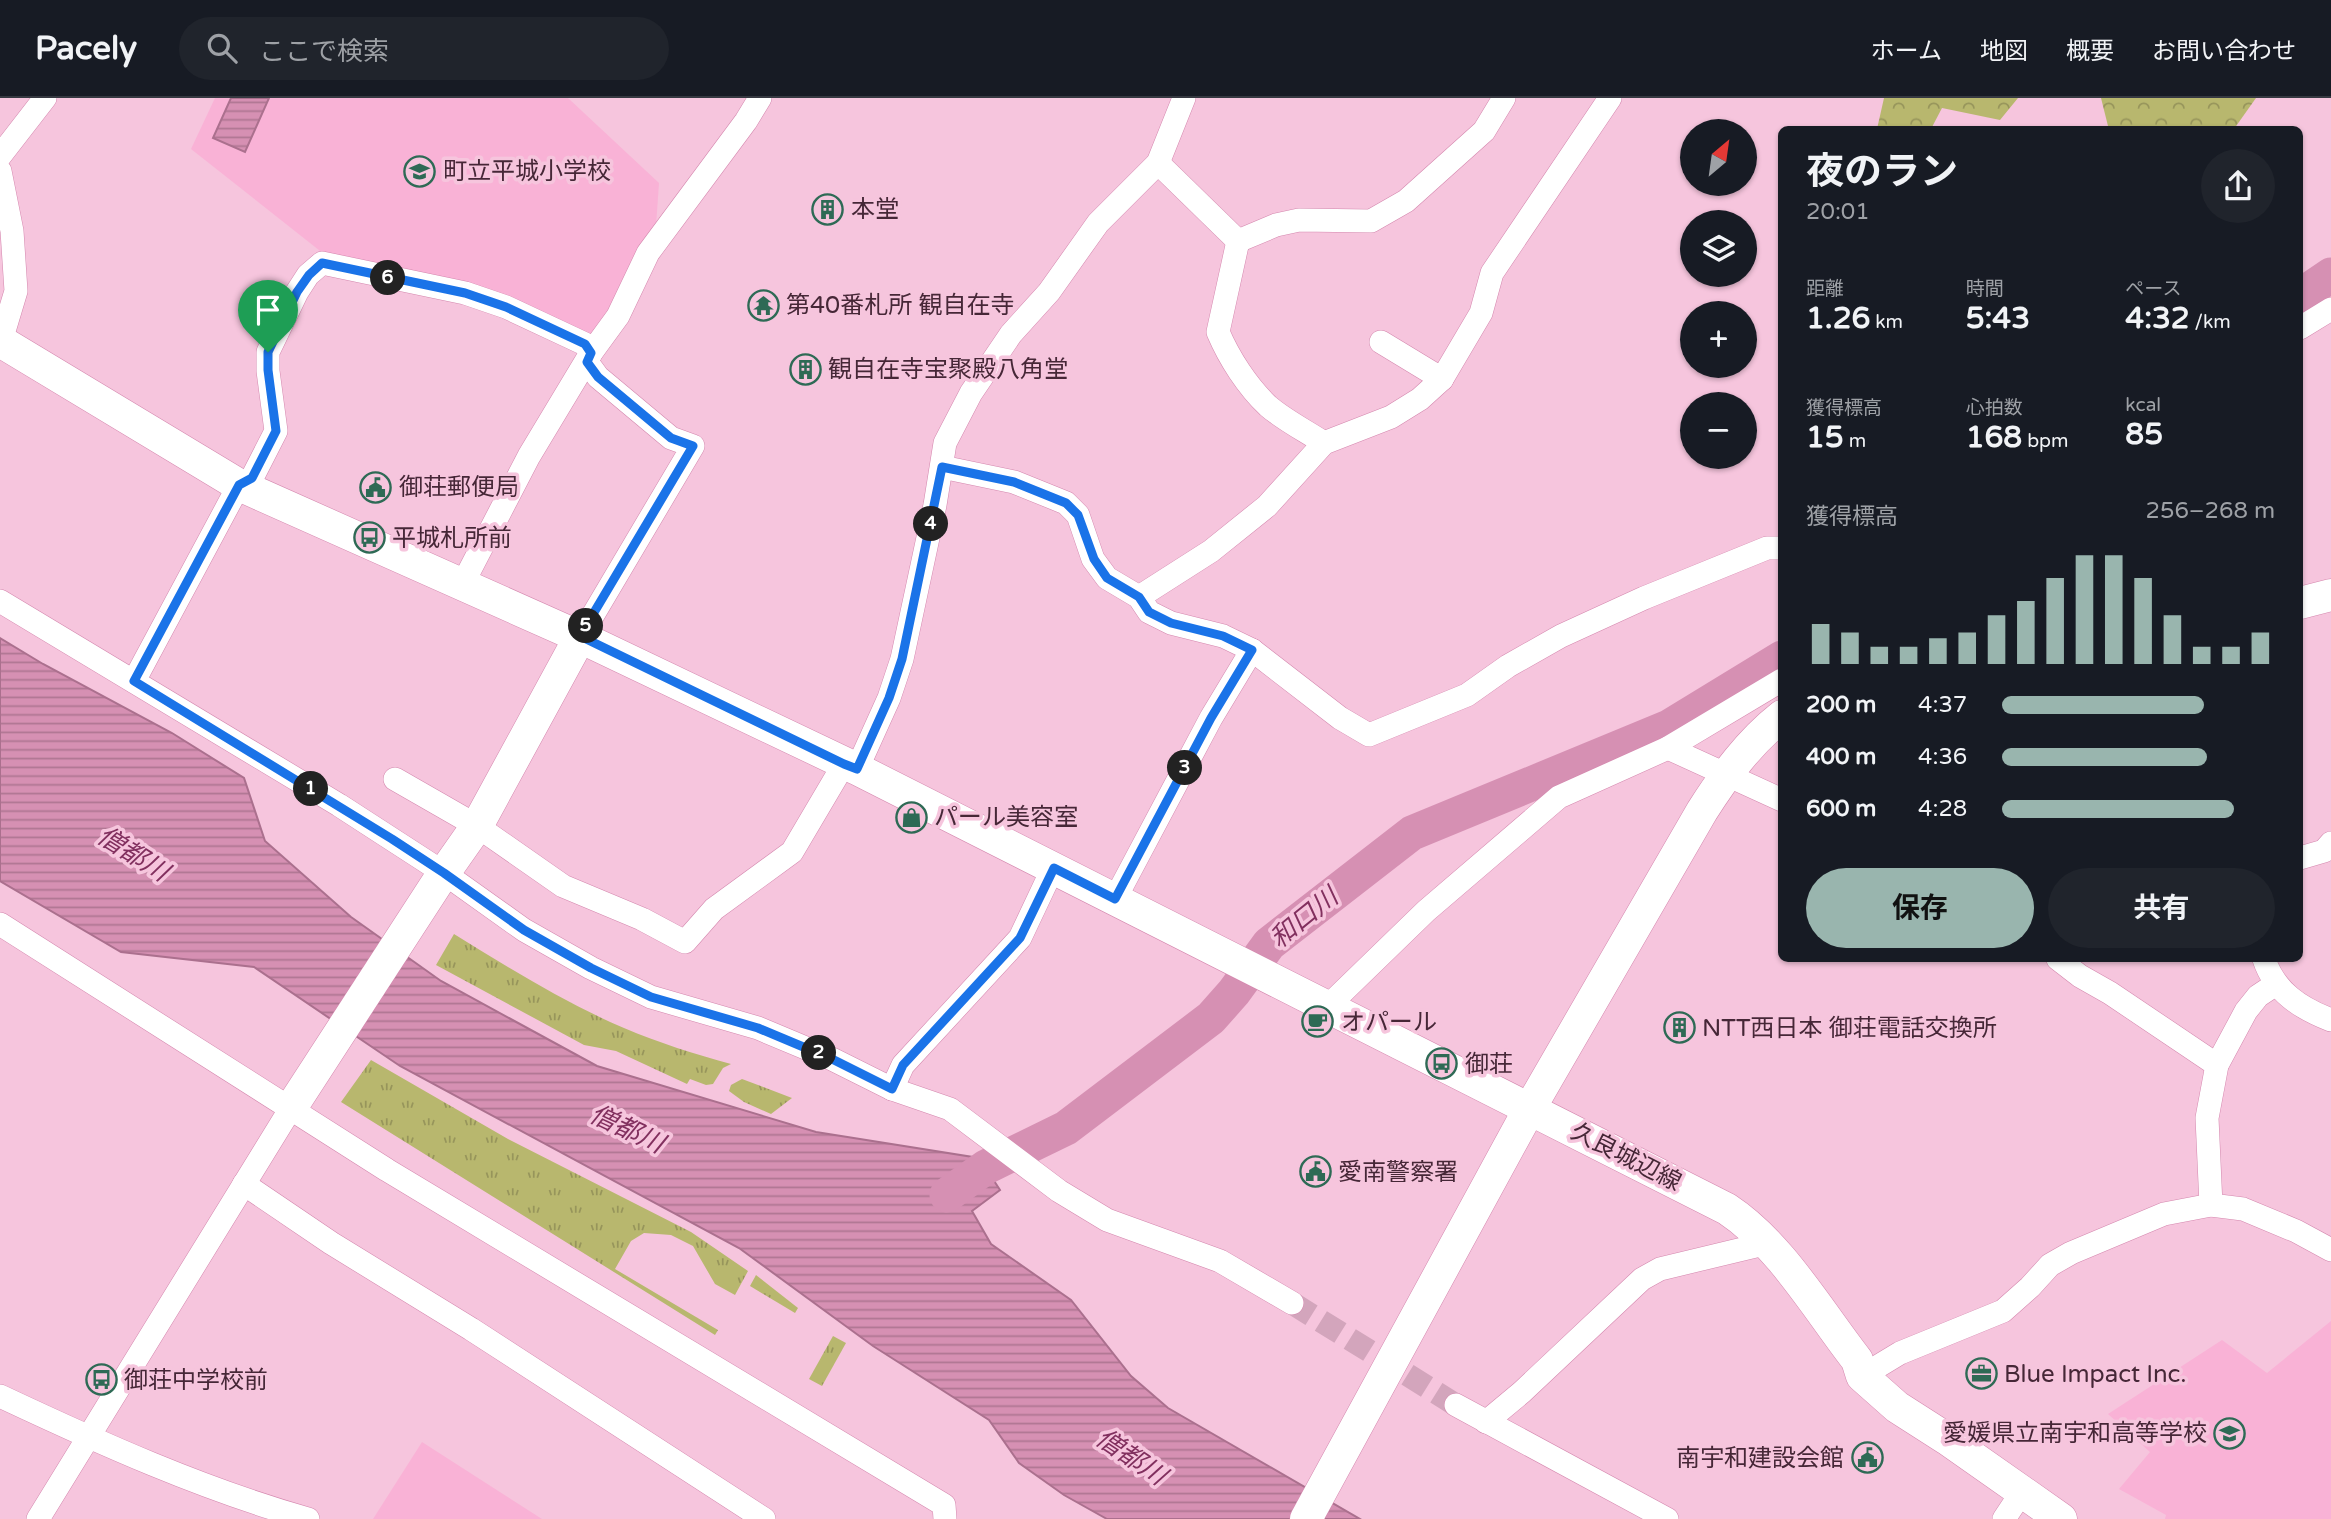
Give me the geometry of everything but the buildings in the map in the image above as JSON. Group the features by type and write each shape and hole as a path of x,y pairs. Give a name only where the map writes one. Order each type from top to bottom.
{"street":[{"path":"0,156 45,98"},
{"path":"462,585 529,456 589,357 618,316 648,253 746,121 760,98"},
{"path":"395,779 477,825 563,886 642,919 685,942 714,909 792,852 850,767 889,698 902,659 945,443 971,393 1011,334 1049,292 1098,223 1158,163 1184,98"},
{"path":"1238,241 1276,225 1299,220 1371,221 1406,201 1484,131 1504,98"},
{"path":"1139,597 1211,551 1267,506 1324,443 1391,417 1420,399 1442,379 1481,313 1492,273 1610,98"},
{"path":"1158,163 1238,241"},
{"path":"0,171 12,231 16,291 0,341"},
{"path":"1238,241 1218,332 1251,387 1269,407 1324,443"},
{"path":"38,1519 294,1104 477,825 580,636 693,446 671,438 598,377 585,344 506,307 465,293 322,263 297,292 268,352 276,431 252,478 239,485 134,681"},
{"path":"2303,326 2331,309"},
{"name":"久良城辺線","path":"0,341 239,485 580,636 850,767 1727,1209 1768,1243 1857,1360 1862,1376 1896,1407 2062,1519"},
{"path":"1381,342 1442,379"},
{"path":"942,467 1014,482 1066,503 1078,515 1094,559 1107,578 1139,597 1149,612 1171,623 1223,636 1252,650 1340,718 1369,735 1467,695 1508,666 1561,636 1767,548 1778,548"},
{"path":"2303,602 2331,596"},
{"path":"0,601 339,805 441,878 591,968 651,997 758,1028 832,1059 892,1089 950,1109 1059,1191 1107,1220 1220,1261 1292,1303"},
{"path":"1115,899 1211,718 1252,650"},
{"path":"1327,1007 1426,911 1559,797 1668,748 1778,682"},
{"path":"1306,1519 1530,1108 1688,833 1724,776 1760,733 1778,719"},
{"path":"1668,748 1724,776 1778,798"},
{"path":"2303,857 2324,851 2331,843"},
{"path":"892,1089 903,1065 1020,938 1054,868"},
{"path":"0,924 294,1104 399,1177 944,1505 945,1519"},
{"path":"2062,962 2217,1065"},
{"path":"2265,962 2276,984 2293,1002 2331,1020"},
{"path":"2211,1205 2207,1118 2217,1065 2246,1011 2258,996 2276,984"},
{"path":"244,1184 331,1243 471,1329 764,1519"},
{"path":"1862,1376 1900,1353 2003,1311 2050,1265 2071,1252 2164,1214 2211,1205 2243,1209 2296,1231 2331,1250"},
{"path":"1486,1422 1522,1392 1642,1279 1660,1269 1768,1243"},
{"path":"0,1396 89,1438 180,1474 308,1519"},
{"path":"1456,1405 1667,1519"},
{"path":"2004,1519 2022,1492"}],"shaded area":[{"path":"215,98 568,98 659,183 656,226 596,335 585,337 329,258 191,149"},
{"name":"愛媛県立南宇和高等学校","path":"2331,1321 2331,1519 2165,1519 2166,1515 2119,1489 2150,1452 2108,1414 2222,1340 2267,1373"},
{"path":"422,1442 542,1519 373,1519"}],"green space":[{"path":"1884,98 2018,98 2000,120 1942,108 1933,126 1878,126"},
{"path":"2101,98 2256,98 2236,126 2108,126"},
{"path":"454,934 580,1008 637,1033 731,1064 723,1068 713,1084 706,1085 690,1079 687,1084 616,1051 584,1045 436,965"},
{"path":"371,1060 508,1139 691,1232 748,1271 735,1295 715,1284 693,1246 671,1235 644,1233 631,1241 615,1269 718,1330 715,1335 341,1102"},
{"path":"742,1079 792,1098 771,1114 744,1102 729,1091 731,1085"},
{"path":"756,1275 798,1308 795,1313 750,1286"},
{"path":"833,1336 846,1343 822,1386 809,1379"}],"water":[{"path":"231,98 269,98 245,152 213,138"},
{"name":"僧都川","path":"0,638 172,733 244,778 265,841 351,917 441,981 597,1066 816,1132 979,1158 1000,1190 972,1211 991,1244 1071,1300 1131,1376 1168,1408 1360,1519 1107,1519 1064,1495 1019,1463 989,1420 873,1346 739,1248 400,1066 254,967 121,952 0,881"}],"waterway":[{"name":"和口川","path":"2303,294 2331,275"},
{"name":"和口川","path":"947,1195 986,1167 1066,1128 1211,1018 1269,944 1412,833 1669,727 1778,660"}],"tunnel":[{"path":"1292,1303 1456,1405"}],"place":[{"name":"町立平城小学校","path":"420,171"},
{"name":"本堂","path":"828,209"},
{"name":"第40番札所 観自在寺","path":"763,305"},
{"name":"観自在寺宝聚殿八角堂","path":"805,369"},
{"name":"御荘郵便局","path":"376,487"},
{"name":"平城札所前","path":"369,538"},
{"name":"パール美容室","path":"911,817"},
{"name":"オパール","path":"1318,1022"},
{"name":"NTT西日本 御荘電話交換所","path":"1679,1028"},
{"name":"御荘","path":"1442,1064"},
{"name":"愛南警察署","path":"1315,1172"},
{"name":"Blue Impact Inc.","path":"1981,1374"},
{"name":"御荘中学校前","path":"101,1380"},
{"name":"愛媛県立南宇和高等学校","path":"2230,1433"},
{"name":"南宇和建設会館","path":"1867,1458"}],"route":[{"path":"322,263 465,293 506,307 585,344 591,353 587,362 598,377 671,438 693,446 580,636 857,769 889,698 902,659 942,467 1014,482 1066,503 1078,515 1094,559 1107,578 1139,597 1149,612 1171,623 1223,636 1252,650 1211,718 1115,899 1054,868 1020,938 903,1065 892,1089 832,1059 758,1028 651,997 591,968 524,930 444,873 339,805 134,681 239,485 252,478 276,431 268,352 297,292 322,263"}]}
